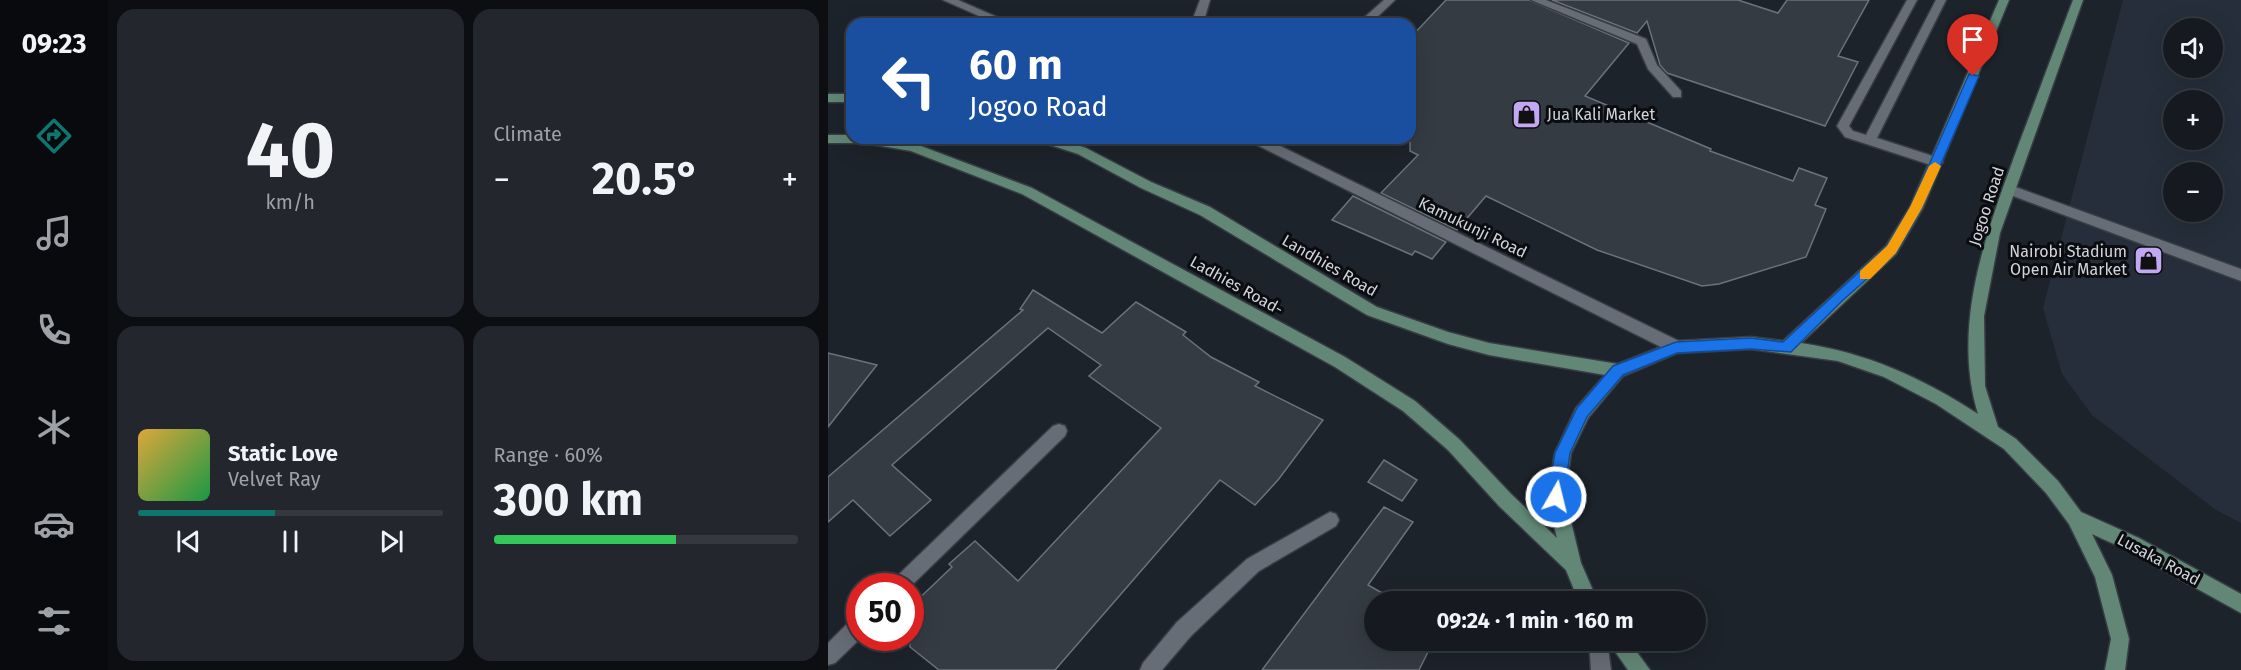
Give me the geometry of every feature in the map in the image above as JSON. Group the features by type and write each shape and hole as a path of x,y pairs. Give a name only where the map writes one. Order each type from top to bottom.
{"main road":[{"path":"1786,348 1838,297 1891,250 1916,208 1937,162 2004,0"},
{"name":"Jogoo Road","path":"1991,431 1977,386 1977,316 1993,233 2078,0"},
{"path":"828,98 846,98"},
{"name":"Ladhies Road-","path":"828,139 846,139"},
{"name":"Ladhies Road-","path":"895,144 913,147 1027,191 1340,362 1409,406 1454,445 1505,500 1572,564"},
{"name":"Landhies Road","path":"1061,144 1083,151 1146,185 1205,211 1372,311 1448,338 1489,349 1618,371"},
{"path":"1584,591 1572,564 1556,497 1563,453 1582,413 1618,371 1676,347 1751,343 1838,355 1889,372 1941,399 2010,444 2052,487 2075,518 2103,575 2120,639 2115,670"},
{"name":"Lusaka Road","path":"2075,518 2133,544 2241,604"},
{"path":"1625,651 1640,670"}],"street":[{"path":"948,0 992,18"},
{"path":"1199,18 1205,0"},
{"path":"1374,18 1390,0"},
{"path":"1536,0 1642,42 1652,66 1677,94"},
{"path":"1912,0 1843,126 1849,134 1937,162"},
{"path":"1870,140 1941,0"},
{"name":"Kamukunji Road","path":"1265,144 1676,347"},
{"path":"2010,190 2241,275"},
{"path":"912,573 1059,431"},
{"path":"1150,670 1184,629 1253,565 1330,520"},
{"path":"828,656 846,639"},
{"path":"1599,651 1601,670"}],"shaded area":[{"name":"Nairobi Stadium Open Air Market","path":"2123,0 2241,0 2241,523 2216,510 2092,415 2062,374 2043,308"}],"building":[{"name":"Jua Kali Market","path":"1446,0 1529,0 1629,43 1585,96 1711,149 1710,151 1793,181 1799,168 1827,178 1815,205 1826,209 1806,257 1719,284 1702,286 1597,250 1486,196 1457,230 1381,193 1418,155 1410,151 1410,144 1416,144 1416,32"},
{"path":"1552,0 1738,0 1778,13 1787,0 1869,0 1838,56 1858,62 1825,126 1667,73 1660,65 1647,21 1637,33"},
{"path":"1353,196 1446,242 1432,259 1415,251 1412,255 1332,220"},
{"path":"1033,290 1102,333 1136,302 1186,332 1183,335 1211,357 1259,382 1255,386 1323,420 1278,480 1255,505 1220,480 1055,670 939,670 915,651 924,651 924,594 952,567 949,564 975,541 1018,581 1161,428 1089,376 1101,365 1048,328 892,465 931,500 890,536 853,500 828,522 828,477 1023,310 1020,309"},
{"path":"828,353 877,365 828,427"},
{"path":"1384,460 1417,480 1402,501 1368,482"},
{"path":"1384,507 1413,522 1368,585 1379,591 1364,591 1364,651 1428,651 1419,670 1262,670"}],"slow traffic":[{"path":"1865,275 1891,250 1916,208 1935,166"}],"place":[{"name":"Jua Kali Market","path":"1526,114"},
{"name":"Nairobi Stadium Open Air Market","path":"2148,260"}],"route":[{"path":"1556,497 1563,453 1582,413 1618,371 1676,347 1751,343 1786,348 1838,297 1891,250 1916,208 1973,76"}]}
